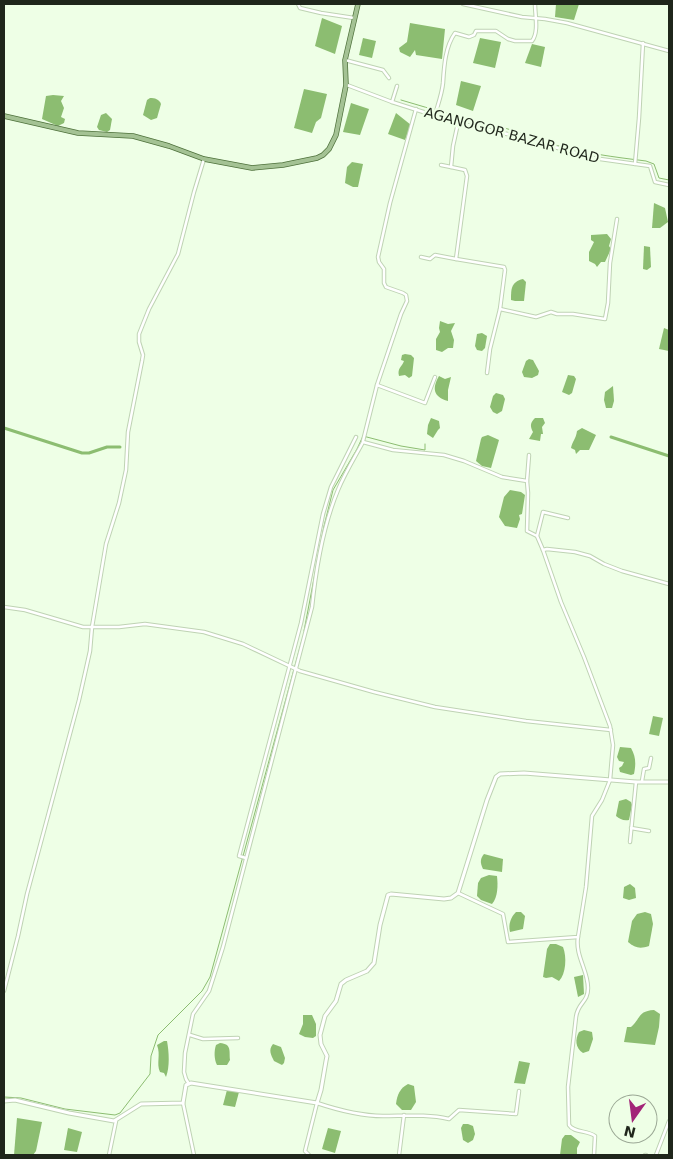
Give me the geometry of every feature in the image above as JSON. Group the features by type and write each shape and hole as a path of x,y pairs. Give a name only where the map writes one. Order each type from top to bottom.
{"main road":[{"path":"4,116 78,133 133,136 169,146 204,159 252,168 288,164 323,155 329,149 336,135 346,85 345,60 358,4"},
{"path":"4,1101 15,1100 69,1113 116,1120 141,1104 182,1103 185,1088 189,1084 194,1083 317,1103 326,1061 320,1035 325,1016 336,1001 341,984 367,971 374,963 380,925 388,895 444,899 451,898 458,893 496,777 500,774 524,773 636,782 669,782"}],"street":[{"path":"298,4 300,8 354,18"},
{"path":"463,4 522,17 567,23 669,51"},
{"path":"436,113 448,49 455,33 469,37 476,32 496,31 508,39 528,42 534,39 535,4"},
{"path":"635,163 643,43"},
{"path":"345,60 382,70 389,78"},
{"name":"AGANOGOR BAZAR ROAD","path":"346,85 392,102 436,113 458,123 516,136 593,158 650,166 655,182 669,185"},
{"path":"392,102 397,86"},
{"path":"243,857 254,795 312,607 327,522 338,488 363,441 376,385 407,301 404,293 386,287 384,283 384,268 379,262 378,257 390,203 416,109"},
{"path":"451,167 458,123"},
{"path":"4,991 36,856 79,700 90,650 106,544 119,503 126,470 128,432 142,360 139,334 153,300 178,254 204,159"},
{"path":"441,166 465,170 467,176 456,259"},
{"path":"500,309 536,317 551,312 605,319 608,303 610,263 617,220"},
{"path":"422,257 430,259 435,255 505,268 500,309 490,349 487,373"},
{"path":"376,385 425,403 435,377"},
{"path":"189,1084 186,1079 184,1063 193,1014 209,991 215,974 243,857 293,667 323,514 331,487 356,437"},
{"path":"363,441 393,450 444,455 502,477 527,480"},
{"path":"529,455 527,531 537,536"},
{"path":"568,518 543,512 537,536 611,730 614,745 610,780 592,816 586,888 578,937 579,955 587,979 588,996 577,1009 568,1087 569,1125 572,1129 591,1133 595,1136 594,1155"},
{"path":"543,550 575,552 590,556 622,571 669,584"},
{"path":"4,607 25,610 83,627 119,627 145,624 204,632 243,644 293,667 374,692 435,707 526,721 611,730"},
{"path":"642,781 644,768 649,768 651,758"},
{"path":"630,842 636,782"},
{"path":"631,828 649,830"},
{"path":"458,893 503,914 508,942 578,937"},
{"path":"190,1035 203,1038 238,1038"},
{"path":"308,1155 305,1151 317,1103 340,1110 368,1115 412,1114 449,1119 456,1112 464,1110 514,1114 517,1112 519,1091"},
{"path":"182,1103 194,1155"},
{"path":"399,1155 404,1115"},
{"path":"109,1155 116,1120"},
{"path":"656,1155 669,1121"}],"shaded area":[{"path":"556,4 579,4 574,20 555,17"},
{"path":"322,18 342,26 335,54 315,46"},
{"path":"410,23 445,29 442,59 416,55 415,50 410,57 400,52 399,48 407,42"},
{"path":"363,38 376,41 372,58 359,55"},
{"path":"480,38 501,42 495,68 473,63"},
{"path":"532,44 545,47 541,67 525,63"},
{"path":"461,81 481,86 473,111 456,105"},
{"path":"304,89 327,94 321,118 316,122 312,133 294,128"},
{"path":"46,96 64,96 61,101 64,108 61,117 65,119 64,123 58,126 42,119"},
{"path":"150,98 157,99 161,104 157,118 151,120 143,115 147,100"},
{"path":"351,103 369,109 360,135 343,132"},
{"path":"106,113 112,119 110,130 107,132 99,130 97,127 101,115"},
{"path":"396,113 411,125 405,140 388,134"},
{"path":"352,162 363,164 358,187 345,183 347,167"},
{"path":"654,203 665,208 668,222 660,228 652,228"},
{"path":"607,234 611,239 609,246 611,249 605,262 601,262 597,267 589,261 589,252 594,242 591,240 591,235"},
{"path":"644,246 650,247 651,267 647,270 643,269"},
{"path":"523,279 526,282 524,301 511,300 514,284"},
{"path":"440,321 448,324 455,323 451,331 454,340 453,348 448,348 442,352 436,350 436,339 440,332"},
{"path":"664,328 669,330 669,351 659,349"},
{"path":"482,333 487,336 485,348 482,351 477,350 475,346 477,334"},
{"path":"402,355 411,355 414,358 412,376 409,378 405,375 399,376 399,369 404,361 401,360"},
{"path":"529,359 533,360 539,371 538,375 532,378 524,377 522,372 526,361"},
{"path":"568,375 574,376 576,379 572,393 569,395 562,392"},
{"path":"439,376 445,379 451,377 448,401 439,397 435,392 435,384"},
{"path":"613,386 614,401 612,408 606,408 605,392"},
{"path":"496,393 503,395 505,399 502,411 497,414 490,407 493,396"},
{"path":"431,418 439,421 440,428 433,438 427,434"},
{"path":"535,418 543,418 545,423 542,427 543,434 541,434 540,441 529,439 533,432 531,423"},
{"path":"582,428 596,435 589,450 580,450 576,454 575,450 571,448 577,431"},
{"path":"488,435 499,440 491,468 482,466 476,461 481,439"},
{"path":"510,490 521,492 525,495 522,514 519,515 520,519 517,528 505,526 499,517 504,497"},
{"path":"653,716 663,718 659,736 649,734"},
{"path":"620,747 631,748 635,761 634,774 620,772 619,768 624,762 619,761 617,757"},
{"path":"626,799 632,805 629,820 622,820 616,816 619,801"},
{"path":"484,854 503,859 502,872 483,869 481,861"},
{"path":"489,875 497,876 496,894 492,904 481,900 477,896 478,883 481,878"},
{"path":"630,884 635,888 636,898 629,900 623,898 624,887"},
{"path":"516,912 521,912 525,916 523,929 510,932 510,921"},
{"path":"645,912 651,914 653,924 649,946 633,946 628,942 632,921 637,914"},
{"path":"550,944 563,947 564,951 564,970 559,981 552,977 543,977 547,949"},
{"path":"583,975 584,994 578,997 574,977"},
{"path":"654,1010 660,1014 655,1045 624,1042 627,1027 631,1027 642,1013"},
{"path":"303,1015 312,1015 316,1024 316,1036 313,1038 299,1034 303,1024"},
{"path":"584,1030 592,1032 593,1039 589,1051 583,1053 578,1049 576,1040 579,1032"},
{"path":"167,1041 169,1055 166,1077 159,1069 157,1045"},
{"path":"220,1043 229,1048 230,1060 227,1065 217,1065 216,1063 215,1047"},
{"path":"273,1044 281,1047 285,1058 282,1065 274,1061 272,1057 270,1050"},
{"path":"519,1061 530,1063 525,1084 514,1083"},
{"path":"408,1084 414,1086 416,1102 411,1110 402,1110 396,1104 397,1098 399,1092"},
{"path":"227,1090 239,1092 235,1107 223,1105"},
{"path":"17,1118 42,1122 36,1151 33,1155 14,1155"},
{"path":"463,1124 473,1126 475,1134 473,1140 468,1143 463,1140 461,1128"},
{"path":"68,1128 82,1132 77,1152 64,1150"},
{"path":"328,1128 341,1131 335,1153 322,1149"},
{"path":"565,1135 571,1135 580,1142 577,1148 577,1155 560,1155 562,1139"}],"waterway":[{"path":"401,100 508,129 563,147 646,161 654,164 659,178 669,180"},
{"path":"4,428 82,453 89,453 107,447 120,447"},
{"path":"304,631 324,526 333,490 363,436 425,450 425,444"},
{"path":"611,437 669,456"},
{"path":"4,1097 21,1098 65,1109 115,1115 120,1113 150,1074 151,1056 158,1035 202,991 210,977 302,640"}]}
